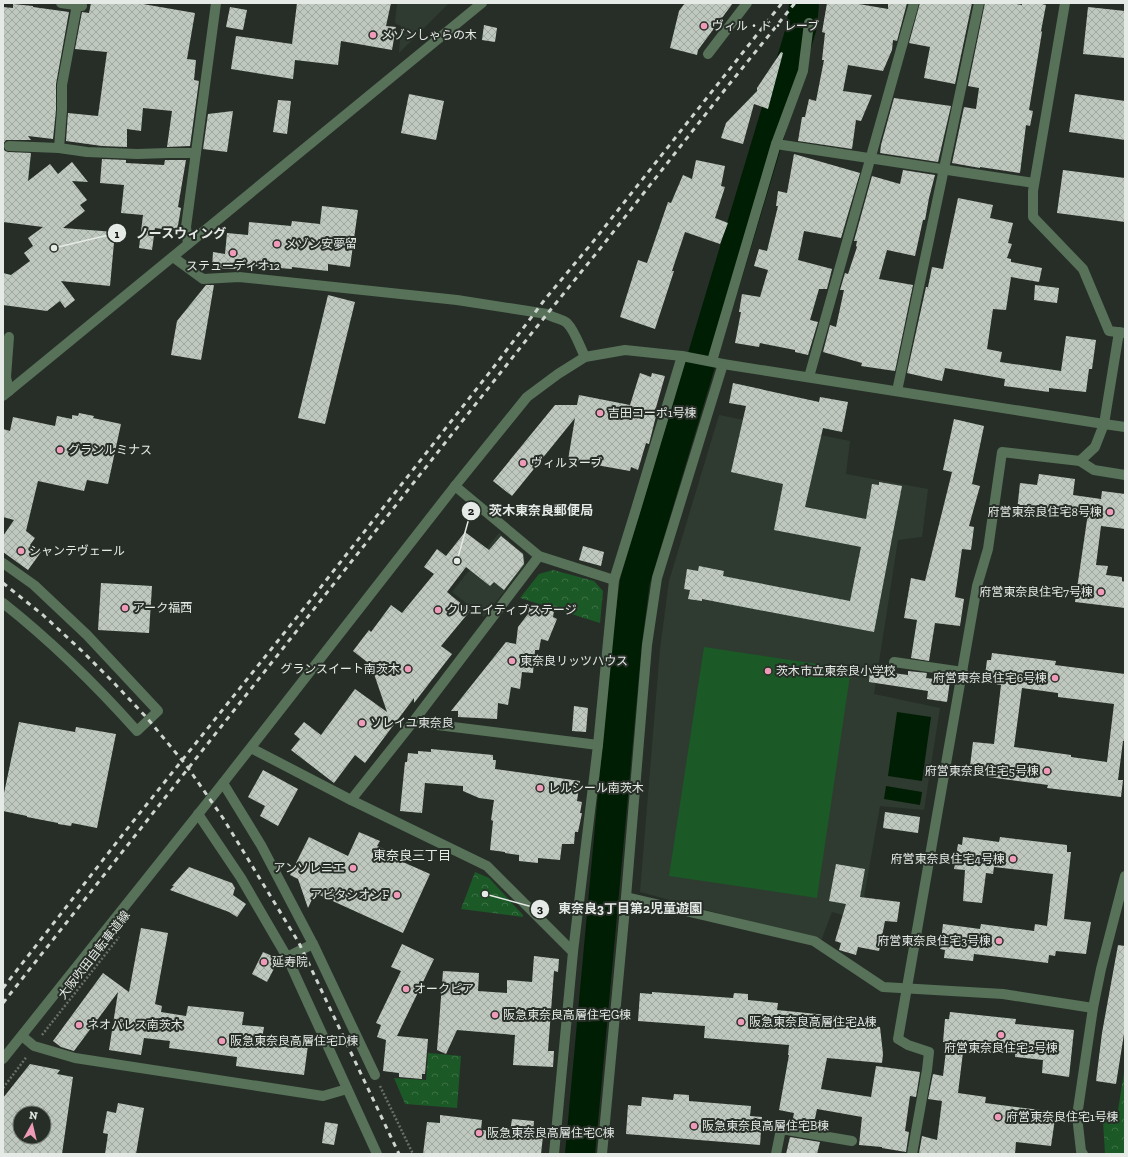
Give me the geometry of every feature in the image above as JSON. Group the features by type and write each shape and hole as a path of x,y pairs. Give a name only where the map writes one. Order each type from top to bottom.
{"street":[{"path":"59,148 62,85 80,4 61,3"},
{"path":"188,244 186,226 216,3"},
{"path":"6,394 482,3"},
{"path":"708,54 747,3"},
{"path":"809,378 914,3"},
{"path":"898,391 979,3"},
{"path":"1066,3 1034,183 1033,217 1083,269 1109,331 1122,332 1104,424 1095,447 1080,460"},
{"path":"712,361 776,144 803,70 809,23"},
{"path":"776,144 1034,183"},
{"path":"8,146 59,148 87,152 196,154"},
{"path":"173,257 203,279 240,277 458,300 547,314 551,317 566,322 585,357"},
{"path":"6,394 5,351 9,337"},
{"path":"3,1059 251,748 455,486 527,397 558,374 585,357 625,350 684,356 809,378 1125,427"},
{"path":"554,1154 573,952 598,745 614,580 684,356"},
{"path":"602,1154 626,897 647,646 658,578 723,364"},
{"path":"912,1154 929,1052 908,1045 898,1039 977,586 988,549 1002,452 1080,460 1094,470 1125,475"},
{"path":"455,486 539,556 614,580"},
{"path":"351,800 413,722 539,556"},
{"path":"3,563 34,585 87,635 158,711 137,730 74,665 3,603"},
{"path":"894,662 963,672"},
{"path":"413,722 598,745"},
{"path":"251,748 351,800 487,866 573,952"},
{"path":"223,783 261,845 313,944 375,1075"},
{"path":"198,814 241,878 287,957 376,1154"},
{"path":"1083,1154 1081,1151 1078,1116 1093,1008 1101,969 1125,876"},
{"path":"626,897 814,941 883,987 1003,994 1093,1008"},
{"path":"287,957 313,944"},
{"path":"22,1036 34,1046 75,1058 323,1096 347,1089"},
{"path":"776,1154 780,1129 852,1141"}],"path":[{"name":"大阪吹田自転車道線","path":"3,1088 26,1059 26,1055 122,934"},
{"path":"375,1075 412,1154"}],"shaded area":[{"path":"397,3 449,3 399,53 401,26 395,23"},
{"name":"茨木市立東奈良小学校","path":"719,415 850,441 846,474 928,489 922,537 898,540 874,694 940,708 924,810 880,806 860,920 832,912 821,941 640,892 660,649 669,581"},
{"path":"499,533 524,554 525,565 484,617 452,592"},
{"path":"897,712 931,717 922,781 888,776"},
{"path":"886,786 922,792 920,805 884,799"}],"green space":[{"path":"553,570 594,581 603,591 600,623 520,598 539,574"},
{"path":"704,647 851,669 817,898 669,876"},
{"path":"475,872 489,878 523,915 523,917 461,909"},
{"path":"428,1053 461,1056 457,1108 405,1104 394,1078 426,1080"},
{"path":"1125,1066 1125,1154 1105,1154 1103,1121 1116,1123"}],"building":[{"path":"91,3 137,3 195,13 187,59 196,60 194,80 199,81 190,146 167,147 172,111 143,108 141,131 127,129 127,147 102,146 66,141 68,113 98,116 107,52 75,49 82,12 89,13"},
{"path":"297,3 391,3 386,26 396,27 392,50 341,41 338,65 295,60 293,79 231,69 236,36 292,44"},
{"path":"685,3 733,3 698,50 697,55 670,48 679,11"},
{"path":"827,3 853,3 888,9 888,3 907,3 897,41 893,40 892,50 883,71 848,65 843,91 872,95 861,121 856,120 852,149 798,141 802,117 805,117 809,99 816,101 824,60 822,60 825,33 822,32"},
{"path":"920,3 972,3 955,84 924,78 930,47 909,43"},
{"path":"985,3 1010,3 1022,5 1022,3 1038,3 1046,5 1029,110 1033,111 1030,126 1026,125 1020,173 952,163 964,107 976,109 979,88 968,86"},
{"path":"13,4 69,12 56,84 56,110 53,139 28,136 31,140 6,140 3,144 3,7 13,8"},
{"path":"230,7 247,10 243,30 226,27"},
{"path":"1088,7 1125,11 1125,58 1083,54"},
{"path":"484,25 497,28 495,42 482,40"},
{"path":"781,52 783,53 768,109 754,104 743,144 721,138 726,123 757,91 757,88"},
{"path":"409,94 444,101 436,140 401,133"},
{"path":"1075,94 1125,101 1125,140 1069,132"},
{"path":"894,98 951,106 938,162 880,153"},
{"path":"278,100 291,101 287,134 273,132"},
{"path":"233,111 227,152 203,149 208,114"},
{"path":"3,148 8,152 31,153 28,181 50,164 58,174 72,162 88,182 72,181 87,200 80,205 85,211 63,228 115,232 110,286 61,281 75,300 65,308 60,301 47,311 3,305 3,273 11,275 30,261 24,253 33,246 28,238 43,227 3,222"},
{"path":"794,154 860,173 841,238 804,231 798,260 832,269 827,289 819,289 810,320 818,322 808,355 795,352 795,350 760,343 759,347 735,343 741,312 739,312 742,294 760,297 768,270 754,266 759,249 767,251 778,206 776,206 778,191 787,193"},
{"path":"102,159 126,160 126,163 164,165 165,160 186,160 178,207 181,208 177,231 155,228 152,250 139,248 143,215 121,213 124,185 100,183"},
{"path":"696,160 725,166 721,186 725,187 715,218 728,223 720,244 685,232 655,329 620,317 638,260 647,263 668,202 671,203 683,175 692,179"},
{"path":"903,170 935,175 915,256 887,250 879,279 913,285 895,371 861,366 862,363 823,352 830,325 836,327 844,290 840,290 845,273 848,274 857,247 857,241 854,241 872,176 900,184"},
{"path":"1063,170 1125,178 1125,222 1057,213"},
{"path":"958,198 993,205 990,218 1013,223 1008,243 1012,244 1007,258 1011,259 1011,262 1042,268 1039,282 1011,277 1006,310 993,309 987,349 1002,352 1000,362 1061,371 1066,336 1096,340 1092,369 1089,369 1086,392 1049,388 1049,392 1004,386 1005,379 945,368 942,381 907,373 926,287 928,287 932,267 943,269"},
{"path":"322,206 358,210 350,267 328,264 328,271 292,267 292,269 240,265 240,269 212,268 213,252 225,254 227,233 248,235 249,222 291,226 292,221 320,224"},
{"path":"206,285 214,285 201,360 171,355 177,321"},
{"path":"1035,285 1059,288 1057,303 1034,300"},
{"path":"328,295 355,302 325,424 298,418"},
{"path":"640,373 651,377 652,373 665,376 655,411 657,412 649,444 646,443 638,470 631,467 630,471 568,460 575,418 512,496 493,481 555,405 577,405 579,395 630,405"},
{"path":"733,383 819,402 820,397 848,402 842,432 823,428 805,507 866,519 872,484 879,485 879,482 902,486 874,632 702,599 702,601 688,599 690,590 684,589 687,569 698,571 699,566 724,571 723,576 850,601 861,547 774,530 783,484 731,472 746,406 729,403"},
{"path":"79,413 94,416 93,418 121,424 108,484 87,480 84,491 38,481 26,531 35,538 30,545 41,552 28,570 3,552 3,536 14,520 3,517 3,429 10,431 13,417 55,426 57,416 72,419 72,415 78,416"},
{"path":"954,419 984,426 972,484 980,486 969,526 974,527 971,550 962,549 955,597 964,599 960,626 935,623 929,661 911,658 917,620 904,618 911,578 925,581 952,472 943,470"},
{"path":"1039,474 1075,479 1073,495 1101,499 1102,491 1125,494 1125,529 1101,526 1096,565 1108,566 1106,575 1122,577 1122,581 1125,582 1125,608 1075,602 1088,513 1055,509 1055,516 1017,511 1020,483 1037,485"},
{"path":"465,532 489,550 501,536 523,554 524,564 504,590 494,582 490,586 466,567 447,592 470,611 441,646 452,654 414,703 414,698 365,763 355,755 334,783 291,750 300,739 294,734 304,722 321,735 355,689 387,712 371,665 353,651 369,630 371,632 391,605 402,613 434,574 424,567 437,549 446,556"},
{"path":"583,546 604,552 601,566 579,560"},
{"name":"アーク福西","path":"101,583 152,586 149,633 98,630"},
{"name":"東奈良リッツハウス","path":"530,605 554,611 553,617 557,619 548,641 541,639 539,650 535,650 533,673 522,672 520,689 511,687 508,705 498,703 497,719 458,717 458,711 451,711 506,642 516,644 518,627 528,614"},
{"path":"992,653 1056,661 1055,665 1125,674 1125,741 1123,741 1118,780 1123,780 1121,797 1047,788 1048,785 973,775 974,767 970,766 973,742 994,744 1001,685 984,683 987,660 991,660","holes":["1022,688 1058,693 1058,697 1114,704 1107,762 1014,747"]},
{"path":"870,670 908,675 908,671 927,673 926,678 950,681 947,702 927,699 928,691 869,682"},
{"path":"574,706 588,708 586,732 572,731"},
{"path":"19,722 75,732 76,727 116,734 97,828 72,823 71,826 58,824 3,811 3,798"},
{"path":"431,749 493,755 493,760 496,760 495,769 580,781 577,801 582,802 580,813 582,813 578,832 575,832 574,844 562,844 560,860 538,858 538,863 519,861 519,855 490,850 493,821 491,820 494,800 479,798 463,791 463,786 425,783 422,813 400,811 405,762 407,762 408,753 418,754 418,751 431,752"},
{"path":"263,770 298,789 278,826 260,816 265,806 248,797"},
{"path":"885,812 920,817 918,833 883,828"},
{"path":"359,832 380,841 377,846 389,851 387,855 430,874 403,933 315,893 308,908 298,879 290,875 309,837 348,856"},
{"path":"963,837 999,842 1000,837 1067,845 1067,852 1071,852 1064,919 1091,922 1086,954 1056,951 1055,956 1049,955 1048,963 974,954 973,961 944,958 945,950 940,949 943,924 980,929 981,924 1034,931 1035,924 1047,926 1053,874 994,867 993,874 986,873 982,903 963,901 965,870 954,869 958,844 962,845"},
{"path":"836,864 865,869 860,897 900,902 897,922 885,921 879,951 858,947 856,955 839,950 841,943 835,941 846,904 829,901"},
{"path":"189,867 232,883 235,888 233,895 246,904 237,917 229,912 170,890"},
{"path":"141,928 168,933 155,1004 162,1006 161,1012 186,1016 188,1006 244,1012 242,1025 264,1027 262,1039 308,1045 304,1075 236,1066 237,1057 169,1048 170,1041 144,1038 141,1055 109,1050 118,992 74,1051 61,1047 53,1041 103,973 129,992"},
{"path":"402,944 434,959 397,1036 428,1039 425,1074 422,1074 422,1079 399,1077 399,1073 383,1071 386,1040 377,1037 381,1025 376,1023 401,971 391,967"},
{"path":"1118,945 1125,946 1125,1035 1124,1034 1116,1084 1096,1081 1102,1033"},
{"path":"263,952 279,959 267,982 252,974"},
{"path":"534,956 559,959 558,972 554,971 548,1051 554,1051 553,1067 513,1065 515,1035 457,1030 446,1054 437,1050 443,971 479,973 478,991 507,993 507,980 532,982"},
{"path":"652,992 733,998 734,993 748,994 748,1000 778,1003 777,1010 847,1017 847,1025 880,1027 883,1054 882,1063 827,1058 821,1089 871,1097 876,1066 920,1072 916,1097 910,1096 905,1131 909,1132 906,1152 882,1147 859,1145 862,1117 817,1109 813,1128 792,1124 794,1113 779,1110 789,1055 789,1045 704,1038 705,1026 638,1021 640,993 652,994"},
{"path":"950,1012 1016,1019 1015,1024 1074,1030 1069,1077 1042,1073 1043,1060 1015,1057 1015,1050 964,1044 958,1093 986,1097 985,1103 1056,1112 1051,1146 1016,1142 1015,1154 919,1153 922,1136 937,1140 942,1101 928,1099 933,1074 943,1076 947,1042 943,1042 945,1019 949,1019"},
{"path":"30,1064 60,1070 57,1074 73,1077 62,1154 3,1154 3,1098"},
{"name":"阪急東奈良高層住宅B棟","path":"674,1094 689,1095 689,1101 751,1106 750,1116 762,1117 760,1145 626,1134 628,1105 641,1106 642,1097 673,1100"},
{"path":"118,1103 144,1108 136,1154 105,1154 108,1134 103,1133 107,1111 116,1113"},
{"name":"阪急東奈良高層住宅C棟","path":"440,1115 482,1120 481,1130 510,1132 512,1119 534,1121 533,1135 543,1136 541,1154 423,1154 427,1122 440,1123"},
{"path":"325,1122 338,1124 334,1145 322,1143"},
{"path":"790,1137 820,1142 817,1154 786,1154"}],"waterway":[{"path":"580,1154 627,642 635,581 802,26 804,3"}],"railway":[{"path":"3,988 131,824 313,597 493,368 546,298 592,243 782,3"},
{"path":"3,1003 535,329 795,3"},
{"path":"3,583 43,615 82,651 147,718 186,765 223,818 299,943 399,1154"}],"place":[{"name":"ヴィル・ド・レーブ","path":"704,26"},
{"name":"メゾンしゃらの木","path":"373,35"},
{"name":"メゾン安夢留","path":"277,244"},
{"name":"ノースウィング","path":"54,248"},
{"name":"ステューディオ12","path":"233,253"},
{"name":"吉田コーポ1号棟","path":"600,413"},
{"name":"グランルミナス","path":"60,450"},
{"name":"ヴィルヌーブ","path":"523,463"},
{"name":"府営東奈良住宅8号棟","path":"1110,512"},
{"name":"シャンテヴェール","path":"21,551"},
{"name":"茨木東奈良郵便局","path":"457,561"},
{"name":"府営東奈良住宅7号棟","path":"1101,592"},
{"name":"アーク福西","path":"125,608"},
{"name":"クリエイティブステージ","path":"438,610"},
{"name":"東奈良リッツハウス","path":"512,661"},
{"name":"グランスイート南茨木","path":"408,669"},
{"name":"茨木市立東奈良小学校","path":"768,671"},
{"name":"府営東奈良住宅6号棟","path":"1055,678"},
{"name":"ソレイユ東奈良","path":"362,723"},
{"name":"府営東奈良住宅5号棟","path":"1047,771"},
{"name":"レルシール南茨木","path":"540,788"},
{"name":"府営東奈良住宅4号棟","path":"1013,859"},
{"name":"アンソレニエ","path":"353,868"},
{"name":"東奈良3丁目第2児童遊園","path":"485,894"},
{"name":"アビタシオンF","path":"397,895"},
{"name":"府営東奈良住宅3号棟","path":"999,941"},
{"name":"延寿院","path":"264,962"},
{"name":"オークピア","path":"406,989"},
{"name":"阪急東奈良高層住宅G棟","path":"495,1015"},
{"name":"阪急東奈良高層住宅A棟","path":"741,1022"},
{"name":"ネオパレス南茨木","path":"79,1025"},
{"name":"府営東奈良住宅2号棟","path":"1001,1035"},
{"name":"阪急東奈良高層住宅D棟","path":"222,1041"},
{"name":"府営東奈良住宅1号棟","path":"998,1117"},
{"name":"阪急東奈良高層住宅B棟","path":"694,1126"},
{"name":"阪急東奈良高層住宅C棟","path":"479,1133"}],"district":[{"name":"東奈良三丁目","path":"412,855"}]}
